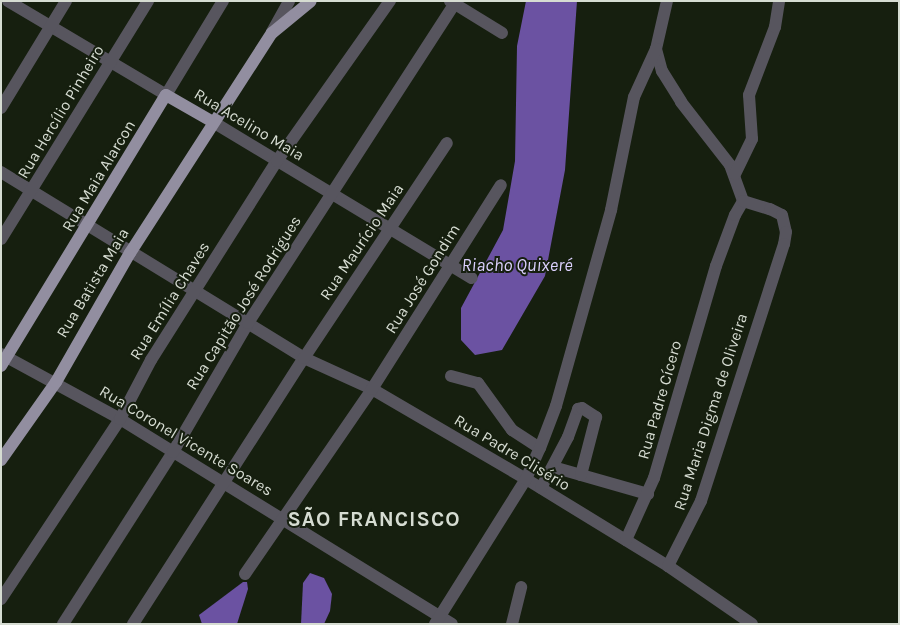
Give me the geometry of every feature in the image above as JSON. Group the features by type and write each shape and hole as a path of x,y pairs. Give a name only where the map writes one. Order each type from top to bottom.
{"main road":[{"name":"Rua Batista Maia","path":"1,460 56,382 130,253 213,122 272,34 310,1"},
{"name":"Rua Acelino Maia","path":"166,95 213,122"},
{"name":"Rua Maia Alarcon","path":"3,359 88,225 166,95"}],"street":[{"name":"Rua Acelino Maia","path":"8,1 166,95"},
{"path":"1,108 66,1"},
{"name":"Rua Hercílio Pinheiro","path":"1,239 148,1"},
{"name":"Rua Maia Alarcon","path":"166,95 223,1"},
{"path":"272,34 290,1"},
{"name":"Rua Emília Chaves","path":"1,598 120,419 151,360 277,161 390,1"},
{"path":"438,620 526,479 556,406 611,210 634,97 641,77 656,49 667,1"},
{"path":"735,174 752,139 749,95 775,27 779,1"},
{"path":"453,2 502,33"},
{"name":"Rua Capitão José Rodrigues","path":"63,624 173,452 248,323 333,194 453,2"},
{"path":"656,49 668,82 735,174 743,202"},
{"path":"641,77 668,82"},
{"name":"Rua Acelino Maia","path":"213,122 472,278"},
{"name":"Rua Maurício Maia","path":"133,624 223,482 447,143"},
{"name":"Rua Padre Clisério","path":"1,172 130,253 304,358 372,389 541,488 668,566 734,619 752,624"},
{"name":"Rua José Gondim","path":"245,574 285,520 372,389 501,185"},
{"name":"Rua Padre Cícero","path":"626,540 648,494 716,266 743,202"},
{"name":"Rua Maria Digma de Oliveira","path":"668,566 701,501 784,244 785,223 782,215 743,202"},
{"name":"Rua Coronel Vicente Soares","path":"3,359 56,382 120,419 285,520 438,620 452,624"},
{"path":"451,376 478,383 512,430 540,448"},
{"path":"541,488 568,437 578,410 582,408 596,417 591,444 581,475"},
{"path":"568,437 591,444"},
{"path":"553,467 648,494"},
{"path":"516,623 521,587"}],"water":[{"name":"Riacho Quixeré","path":"526,1 577,1 565,170 545,276 502,350 475,355 461,340 461,308 503,230 515,161 517,46"},
{"path":"310,573 324,578 332,594 330,611 324,624 301,624 303,583"},
{"path":"243,582 247,582 248,589 237,624 202,624 199,615"}],"district":[{"name":"SÃO FRANCISCO","path":"374,519"}]}
